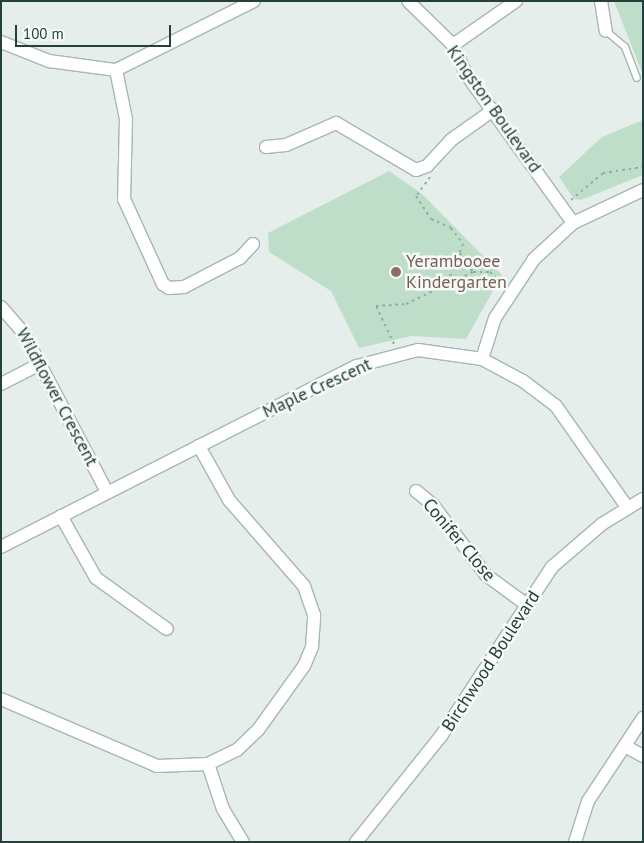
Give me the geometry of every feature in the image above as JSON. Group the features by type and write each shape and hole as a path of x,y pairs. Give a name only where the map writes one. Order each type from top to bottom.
{"street":[{"path":"2,44 49,61 116,70 254,1"},
{"name":"Kingston Boulevard","path":"408,1 454,45 462,67 573,223"},
{"path":"454,45 516,1"},
{"path":"601,1 606,31"},
{"path":"116,70 126,119 124,199 163,284 169,288 184,287 240,258 253,244"},
{"path":"266,147 286,145 336,123 409,169 427,166 450,140 493,110"},
{"path":"482,359 495,318 511,290 534,260 573,223 643,190"},
{"name":"Wildflower Crescent","path":"1,307 15,320 107,492"},
{"name":"Maple Crescent","path":"1,547 357,366 397,353 450,352 482,359 523,381 556,406 627,507"},
{"path":"1,384 40,364"},
{"path":"1,699 137,761 177,769 208,764 237,750 258,730 304,666 312,646 314,616 304,586 229,500 199,446"},
{"name":"Conifer Close","path":"416,492 433,505 486,575 527,605"},
{"name":"Birchwood Boulevard","path":"357,842 441,736 552,567 627,507 643,499"},
{"path":"61,516 96,578 167,630"},
{"path":"575,842 588,801 643,718"},
{"path":"625,746 643,756"},
{"path":"208,764 223,809 243,842"}],"lane":[{"path":"606,31 625,47 637,78"}],"path":[{"path":"427,166 432,174 416,196 431,219 459,236 463,244 447,284"},
{"path":"563,209 595,177 643,167"},
{"path":"460,253 473,272"},
{"path":"397,353 376,306 398,307 473,272 490,272 511,290"}],"green space":[{"path":"614,1 643,1 643,75"},
{"path":"643,120 643,175 581,200 574,199 559,177 602,137"},
{"path":"389,171 421,193 502,275 466,339 411,336 359,348 331,291 269,252 268,233"}],"place":[{"name":"Yerambooee Kindergarten","path":"396,272"}]}
